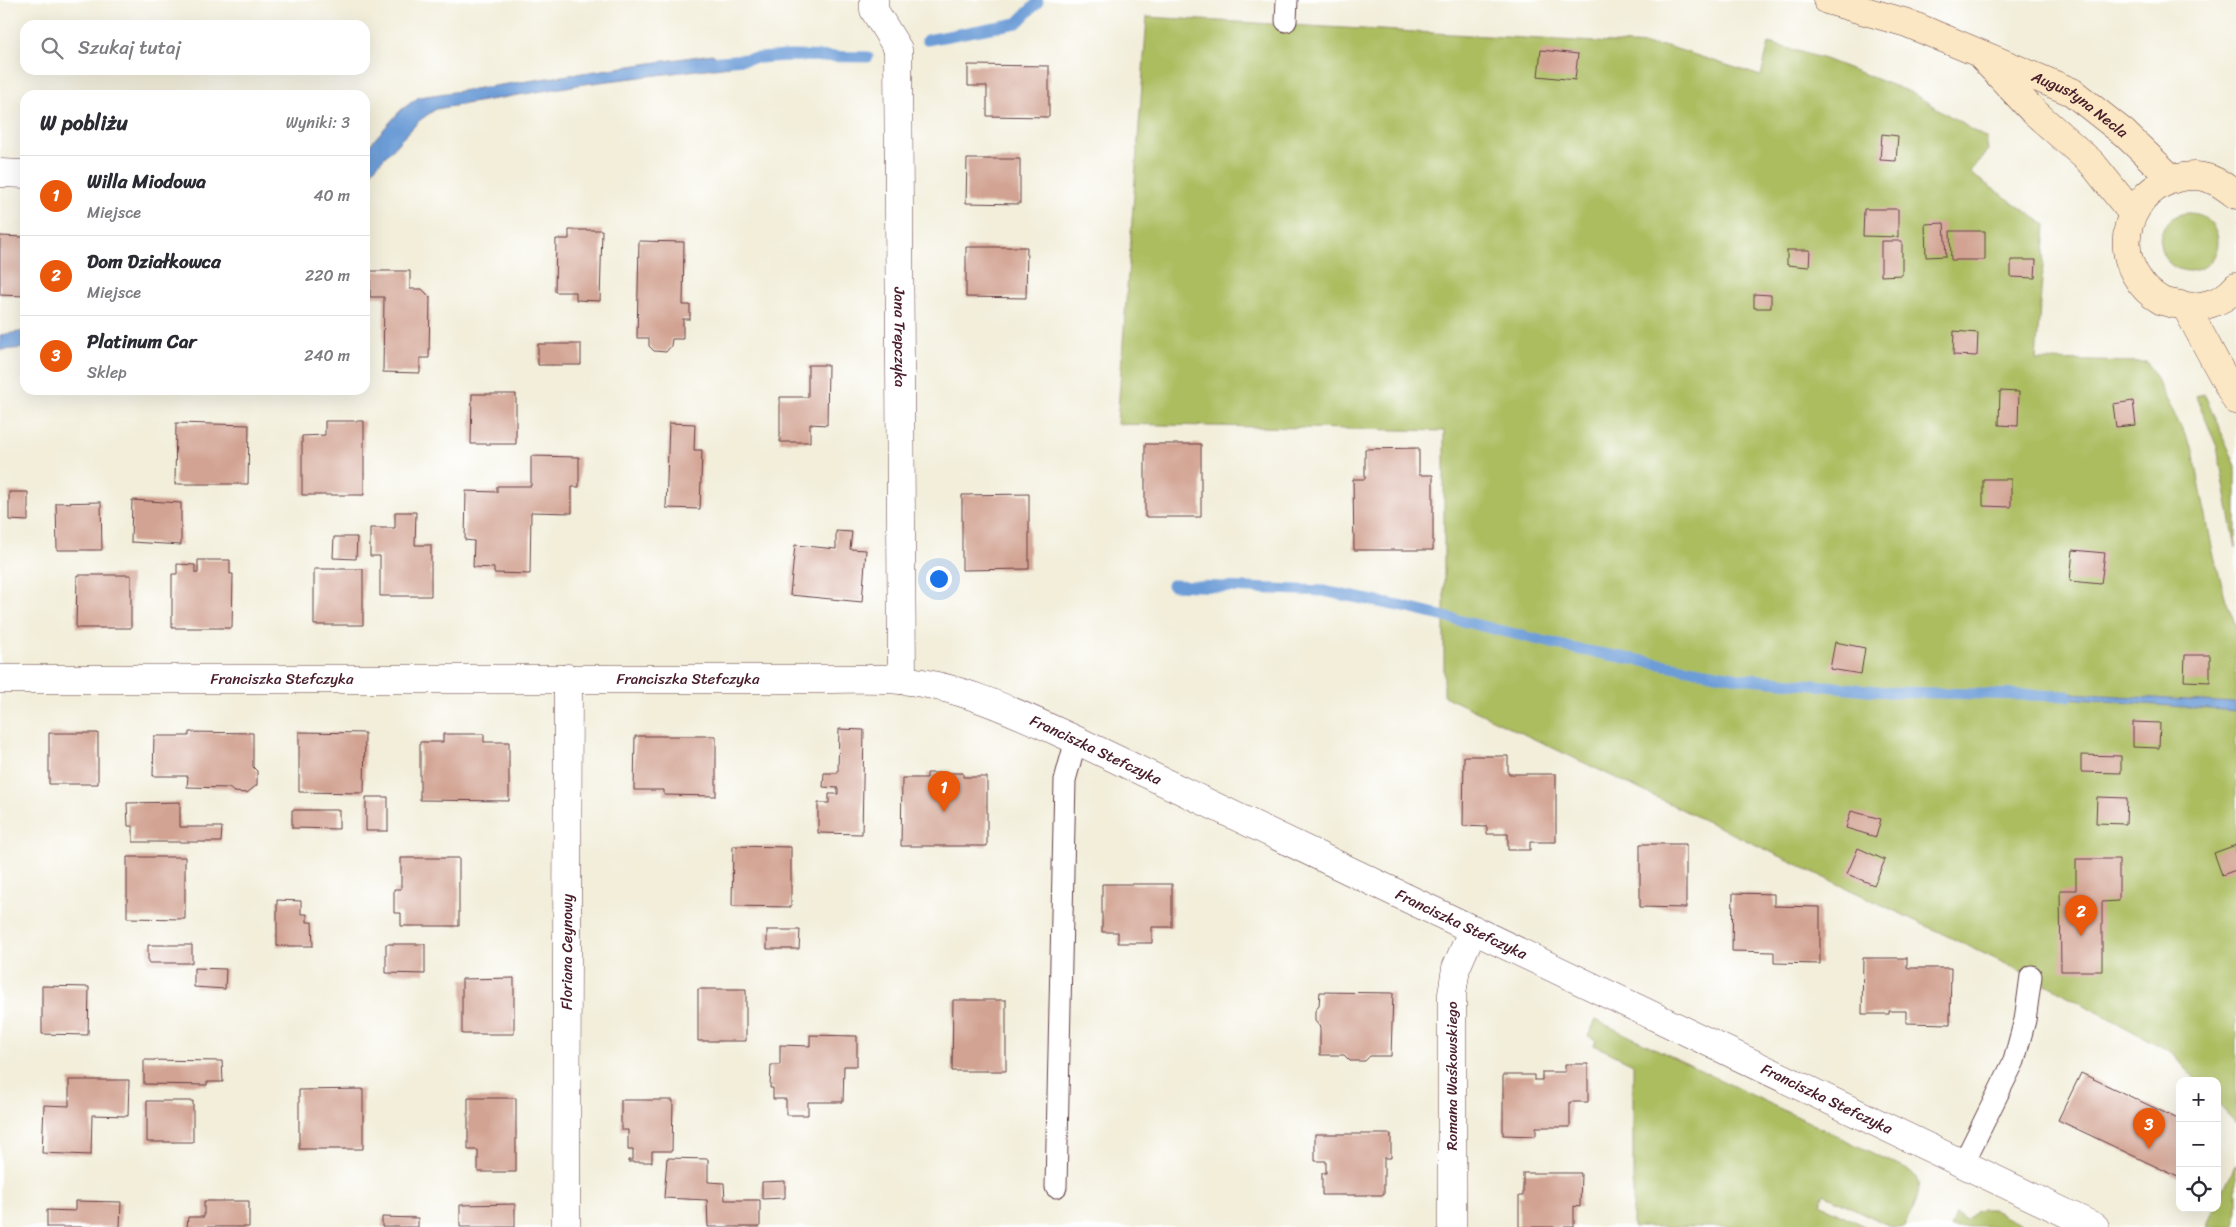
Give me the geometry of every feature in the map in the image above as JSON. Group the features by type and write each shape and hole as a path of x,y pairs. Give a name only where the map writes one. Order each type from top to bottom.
{"main road":[{"name":"Augustyna Necla","path":"1826,0 1907,23 2072,92 2124,133 2172,179"},
{"name":"Augustyna Necla","path":"1975,50 2032,110 2092,164 2132,214"},
{"path":"2234,299 2186,307 2162,300 2142,285 2129,263 2126,238 2132,214 2148,192 2172,179 2196,176 2220,183 2236,195"},
{"path":"2186,307 2236,400"}],"street":[{"name":"Jana Trepczyka","path":"874,0 874,10 898,49 902,680"},
{"path":"0,173 20,174"},
{"name":"Franciszka Stefczyka","path":"0,679 568,678 902,680 955,691 1014,712 1076,740 2095,1227"},
{"name":"Floriana Ceynowy","path":"566,1227 568,678"},
{"name":"Romana Waśkowskiego","path":"1452,1227 1452,994 1456,968 1473,929"}],"lane":[{"path":"1056,1187 1065,780 1076,740"},
{"path":"1963,1164 2014,1061 2024,1020 2031,976"}],"green space":[{"path":"1147,17 1667,46 1761,76 1769,43 1825,59 1912,93 1986,138 1988,150 1970,173 2046,225 2036,360 2147,362 2193,450 2213,552 2226,600 2236,626 2236,1123 2221,1107 2221,1077 2193,1077 2171,1052 2031,976 1444,696 1444,431 1117,424"},
{"path":"2183,213 2195,213 2210,221 2218,236 2218,248 2210,263 2195,271 2183,271 2168,263 2160,248 2160,236 2168,221"},
{"path":"2204,393 2236,466 2236,548 2217,447 2196,396"},
{"path":"1596,1020 1910,1171 1916,1177 1919,1191 1904,1227 1892,1227 1824,1194 1820,1204 1866,1227 1633,1227 1633,1064 1594,1045 1596,1040 1588,1036"},
{"path":"2236,1164 2236,1227 2208,1227 2213,1212 2221,1212 2221,1194"},
{"path":"1991,1209 2028,1227 1951,1227 1956,1214 1966,1220 1975,1211"}],"water":[{"path":"712,54 730,66 584,84 436,109 420,120 370,173 370,144 401,110 419,97"},
{"path":"20,332 20,348 0,350 0,335"},
{"path":"2052,692 2236,703 2236,711 2052,697"}],"building":[{"path":"1541,50 1578,54 1575,80 1538,76"},
{"path":"968,65 1049,66 1049,117 987,116 987,86 968,86"},
{"path":"1882,134 1898,136 1896,161 1880,160"},
{"path":"967,159 1020,159 1020,204 966,203"},
{"path":"1864,209 1898,209 1898,237 1863,236"},
{"path":"1944,223 1946,256 1926,257 1925,224"},
{"path":"569,230 602,230 600,301 576,300 576,292 555,292 556,239 569,239"},
{"path":"1950,231 1985,231 1985,260 1951,260"},
{"path":"0,236 20,237 20,296 0,295"},
{"path":"639,241 684,242 683,305 690,305 690,319 683,319 683,339 672,339 671,346 666,352 654,351 649,346 649,338 637,338"},
{"path":"1881,241 1902,241 1902,275 1881,276"},
{"path":"966,247 1027,247 1026,298 966,297"},
{"path":"1787,250 1810,250 1809,267 1787,265"},
{"path":"2011,260 2036,260 2035,278 2011,277"},
{"path":"370,271 410,271 410,289 422,289 430,297 429,358 420,358 420,373 383,372 384,297 370,297"},
{"path":"1754,294 1771,295 1771,308 1754,308"},
{"path":"1954,331 1978,333 1977,356 1953,355"},
{"path":"538,344 581,344 581,365 538,365"},
{"path":"808,365 828,365 827,425 810,424 810,442 780,442 780,397 808,397"},
{"path":"2000,391 2019,392 2018,426 1999,425"},
{"path":"472,394 516,394 516,444 471,444"},
{"path":"2133,401 2136,425 2116,427 2113,404"},
{"path":"325,421 364,421 364,495 302,495 302,436 325,435"},
{"path":"176,423 249,425 248,484 175,484"},
{"path":"669,423 695,424 694,450 702,450 700,509 666,508"},
{"path":"1145,444 1201,444 1201,517 1145,517"},
{"path":"1419,448 1419,475 1433,475 1433,550 1354,550 1353,479 1365,479 1365,449"},
{"path":"531,456 579,457 579,487 572,487 572,513 531,512 530,574 494,573 494,568 473,567 474,541 465,540 466,491 497,492 497,486 531,486"},
{"path":"1983,479 2011,479 2011,507 1983,506"},
{"path":"9,492 28,492 28,521 9,520"},
{"path":"1029,494 1029,569 962,570 962,495"},
{"path":"132,500 181,503 181,545 131,542"},
{"path":"101,502 102,550 57,550 56,503"},
{"path":"395,512 416,512 415,545 431,545 431,596 380,596 380,556 370,556 370,528 395,528"},
{"path":"836,531 852,532 850,549 866,550 862,602 790,595 795,545 836,549"},
{"path":"334,537 357,537 356,559 333,558"},
{"path":"2073,550 2105,553 2101,584 2070,581"},
{"path":"198,560 230,560 230,574 233,574 232,628 172,628 172,574 177,574 177,564 195,565 195,573 198,573"},
{"path":"314,569 363,569 363,625 314,625"},
{"path":"77,575 131,575 131,628 76,628"},
{"path":"1835,642 1865,648 1861,674 1830,669"},
{"path":"2185,655 2210,655 2210,682 2184,681"},
{"path":"2133,722 2160,723 2159,748 2133,747"},
{"path":"839,729 864,730 862,834 818,833 818,803 829,803 829,794 838,794 838,788 823,787 824,773 838,773"},
{"path":"189,732 253,733 253,767 257,771 257,785 247,793 234,792 229,788 187,787 188,776 153,776 154,736 189,736"},
{"path":"299,732 365,733 364,793 299,792"},
{"path":"49,733 98,733 98,784 49,784"},
{"path":"443,734 484,734 484,742 509,742 509,801 420,800 420,742 443,742"},
{"path":"635,736 716,736 716,796 664,795 664,790 634,790"},
{"path":"2081,755 2121,756 2121,773 2081,772"},
{"path":"1464,756 1508,756 1508,774 1556,774 1556,842 1530,842 1530,850 1508,850 1508,834 1487,834 1487,827 1463,826"},
{"path":"927,773 963,773 963,777 987,777 987,846 901,846 902,778 927,778"},
{"path":"366,797 388,797 388,831 366,831"},
{"path":"2097,797 2127,798 2126,824 2096,823"},
{"path":"180,802 180,827 222,827 221,842 133,842 133,826 128,826 127,803"},
{"path":"292,810 339,810 339,829 292,828"},
{"path":"1851,811 1881,819 1876,837 1846,828"},
{"path":"1640,844 1686,844 1686,908 1640,907"},
{"path":"2236,845 2236,870 2222,875 2214,853"},
{"path":"733,846 791,847 791,907 732,906"},
{"path":"1858,848 1885,860 1874,885 1847,874"},
{"path":"127,857 185,857 185,919 127,918"},
{"path":"401,858 459,858 459,926 401,926 401,913 394,913 394,889 401,889"},
{"path":"2076,859 2119,859 2119,901 2102,902 2102,971 2061,971 2060,890 2076,890"},
{"path":"1102,884 1172,884 1172,927 1152,927 1152,943 1118,943 1118,932 1102,932"},
{"path":"1733,893 1774,894 1774,906 1820,907 1820,964 1774,963 1774,952 1732,951"},
{"path":"277,900 301,901 301,914 307,914 307,922 312,922 313,946 277,946"},
{"path":"767,930 800,930 799,949 767,949"},
{"path":"386,944 425,944 425,974 386,973"},
{"path":"148,945 192,945 192,963 148,963"},
{"path":"1863,958 1907,958 1907,968 1951,968 1950,1024 1906,1023 1906,1011 1889,1011 1889,1014 1862,1014"},
{"path":"194,968 226,969 225,989 194,987"},
{"path":"514,978 514,1034 462,1034 462,979"},
{"path":"42,986 89,987 88,1035 42,1034"},
{"path":"698,989 746,989 746,1041 698,1041"},
{"path":"1320,992 1393,993 1391,1056 1370,1056 1365,1061 1350,1061 1344,1055 1320,1055 1320,1027 1315,1021 1315,1011 1319,1006"},
{"path":"953,1000 1006,1000 1006,1071 952,1071"},
{"path":"810,1035 857,1036 857,1066 844,1066 843,1102 808,1102 808,1115 786,1115 786,1099 773,1099 773,1088 770,1088 771,1065 780,1065 780,1045 810,1046"},
{"path":"144,1060 222,1061 223,1082 207,1082 207,1085 144,1084"},
{"path":"1565,1064 1588,1064 1588,1102 1570,1102 1570,1127 1536,1127 1536,1136 1503,1135 1503,1075 1534,1075 1534,1080 1542,1080 1542,1072 1565,1072"},
{"path":"2081,1073 2176,1118 2176,1176 2058,1120"},
{"path":"69,1080 129,1080 128,1116 92,1115 91,1155 42,1153 44,1105 69,1106"},
{"path":"363,1089 363,1149 299,1149 299,1090"},
{"path":"468,1098 516,1098 516,1172 478,1172 478,1150 468,1150"},
{"path":"621,1100 673,1100 672,1151 652,1151 652,1162 628,1162 628,1160 633,1160 633,1150 628,1150 628,1130 621,1130"},
{"path":"147,1101 193,1101 193,1142 147,1142"},
{"path":"1315,1134 1391,1134 1391,1158 1384,1158 1384,1195 1322,1195 1322,1173 1326,1173 1326,1161 1315,1161"},
{"path":"667,1158 708,1159 708,1182 724,1183 725,1200 760,1200 760,1227 708,1227 707,1200 664,1198"},
{"path":"1523,1173 1581,1173 1580,1207 1574,1206 1574,1227 1519,1227 1519,1196 1523,1196"},
{"path":"785,1181 785,1198 762,1199 762,1182"},
{"path":"75,1201 121,1202 120,1227 47,1227 47,1210 75,1211"},
{"path":"204,1201 249,1201 249,1227 187,1227 188,1217 204,1217"},
{"path":"515,1204 515,1227 460,1227 460,1205"},
{"path":"382,1217 418,1218 418,1227 382,1227"}],"waterway":[{"path":"927,40 1017,23 1038,2"},
{"path":"707,62 786,56 868,57"},
{"path":"1172,585 1323,591 1404,607 1576,649 1739,678 1889,692 2068,696"}],"place":[{"name":"Willa Miodowa","path":"944,812"},
{"name":"Dom Działkowca","path":"2081,936"},
{"name":"Platinum Car","path":"2149,1149"}]}
